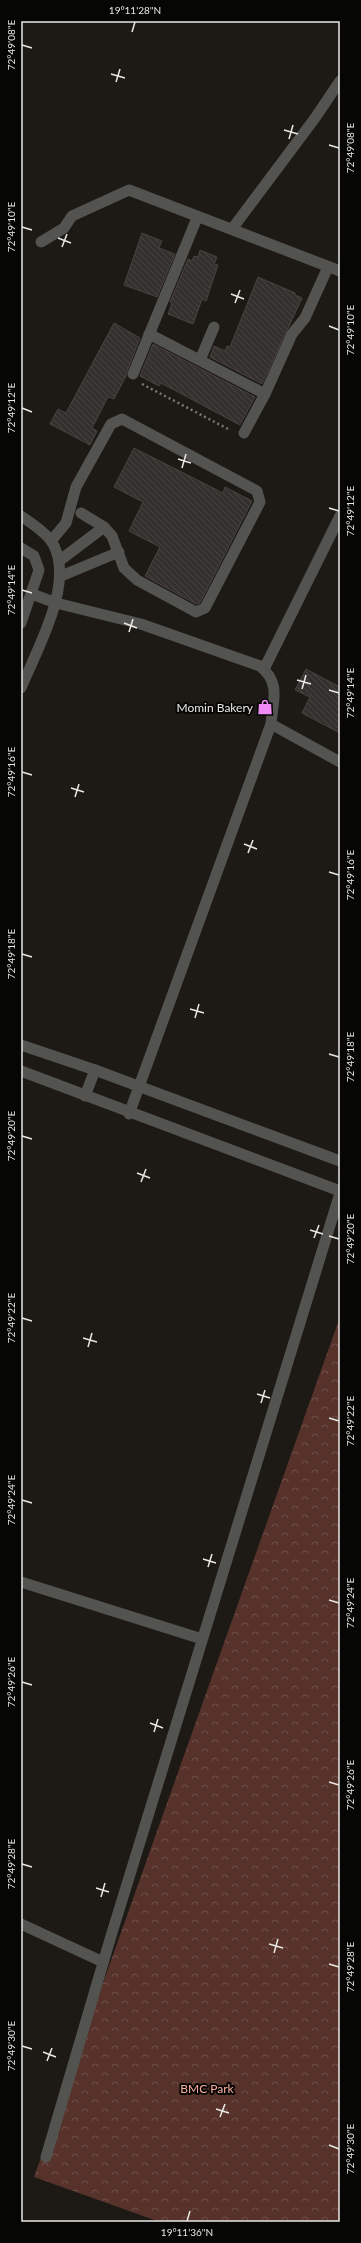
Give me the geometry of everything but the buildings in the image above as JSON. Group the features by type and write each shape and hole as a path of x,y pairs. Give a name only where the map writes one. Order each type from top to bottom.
{"street":[{"path":"232,230 315,118 340,81"},
{"path":"41,242 64,228 72,216 129,190 197,218 340,271"},
{"path":"133,374 197,218"},
{"path":"244,433 265,394 292,334 305,318 328,267"},
{"path":"200,360 214,327"},
{"path":"149,334 265,394"},
{"path":"51,541 66,523 76,487 111,424 122,419 256,491 260,502 205,608 196,612 137,580 124,568 112,536 104,527 81,513"},
{"path":"21,516 51,541 58,561 61,576 56,602 21,688"},
{"path":"264,669 340,516"},
{"path":"58,561 104,527"},
{"path":"21,548 34,556 39,570 32,594 21,622"},
{"path":"61,576 119,552"},
{"path":"32,594 56,602 141,624 264,669 271,675 274,688 271,724 218,865 140,1087 129,1114"},
{"path":"271,724 340,762"},
{"path":"21,1045 95,1070 340,1161"},
{"path":"85,1096 95,1070"},
{"path":"21,1071 129,1114 340,1192 103,1962 46,2157"},
{"path":"21,1582 202,1639"},
{"path":"21,1924 103,1962"}],"path":[{"path":"133,374 137,382 239,435 244,433"}],"green space":[{"name":"BMC Park","path":"340,1317 340,2222 160,2222 34,2177"}],"place":[{"name":"Momin Bakery","path":"265,707"}]}
